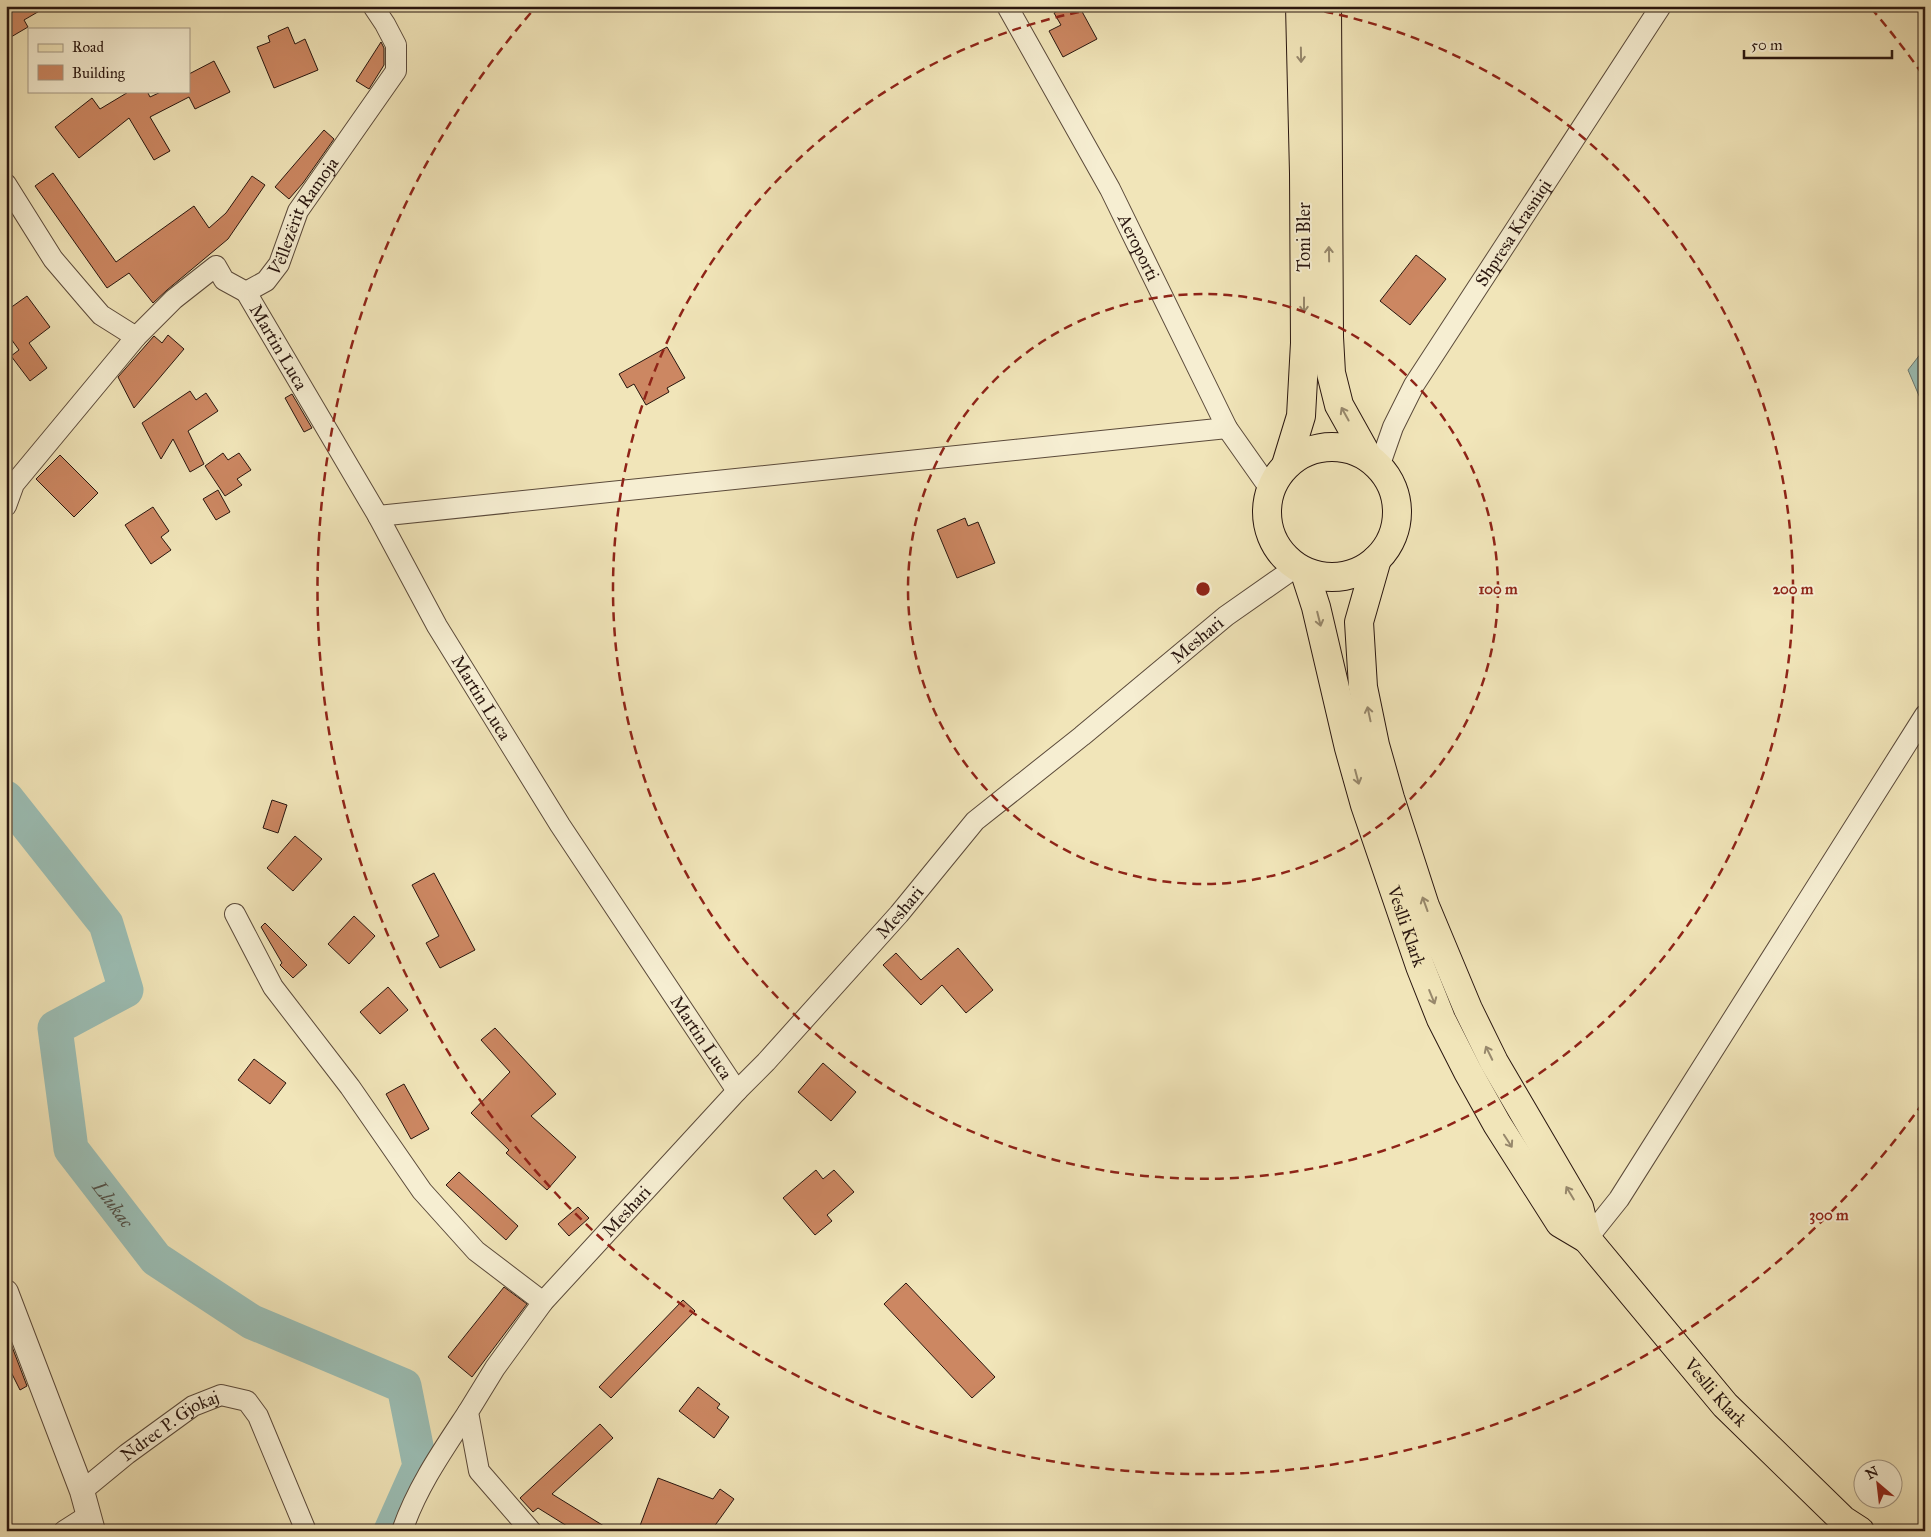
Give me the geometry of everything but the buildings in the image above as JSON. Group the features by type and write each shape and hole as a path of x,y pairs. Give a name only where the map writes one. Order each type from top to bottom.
{"main road":[{"name":"Toni Bler","path":"1286,465 1301,416 1305,343 1304,173 1300,6"},
{"name":"Toni Bler","path":"1327,6 1329,337 1331,374 1339,405 1373,462"},
{"path":"1326,447 1354,451 1373,462 1388,478 1397,506 1393,535 1386,548 1377,559 1365,568 1352,574 1323,577 1300,570 1284,557 1269,532 1266,518 1267,504 1270,489 1277,476 1286,465 1298,456 1311,450 1326,447"},
{"name":"Veslli Klark","path":"1377,559 1359,622 1363,687 1375,745 1390,798 1425,906 1468,1009 1494,1062 1579,1207 1587,1239"},
{"name":"Veslli Klark","path":"1300,570 1316,607 1349,748 1365,805 1420,966 1441,1019 1497,1124 1560,1223 1587,1239 1725,1404 1843,1520 1860,1531"}],"street":[{"name":"Vëllezërit Ramoja","path":"246,292 266,281 279,264 298,211 396,71 396,45 373,6"},
{"name":"Aeroporti","path":"1007,6 1110,189 1227,428 1270,489"},
{"name":"Shpresa Krasniqi","path":"1373,462 1414,384 1661,6"},
{"path":"6,184 53,258 88,300 101,315 136,337"},
{"path":"6,506 14,484 136,337 174,299 216,266 224,280 246,292"},
{"name":"Martin Luca","path":"246,292 378,516 437,626 550,809 737,1091"},
{"path":"378,516 1227,428"},
{"name":"Meshari","path":"468,1412 494,1368 543,1302 737,1091 766,1062 899,914 975,821 1082,736 1226,616 1300,570"},
{"path":"1587,1239 1619,1199 1925,714"},
{"path":"235,914 273,987 350,1087 422,1191 476,1251 543,1302"},
{"path":"6,1292 82,1491 91,1523 64,1531"},
{"name":"Ndrec P. Gjokaj","path":"82,1491 127,1454 194,1406 221,1395 247,1401 258,1416 306,1531"},
{"path":"402,1531 427,1475 468,1412"},
{"path":"468,1412 474,1435 479,1471 531,1531"}],"water":[{"path":"1925,348 1925,404 1923,405 1908,370"}],"waterway":[{"name":"Llukac","path":"6,798 106,924 126,990 55,1028 71,1149 156,1259 252,1322 404,1386 420,1466 391,1531"}]}
